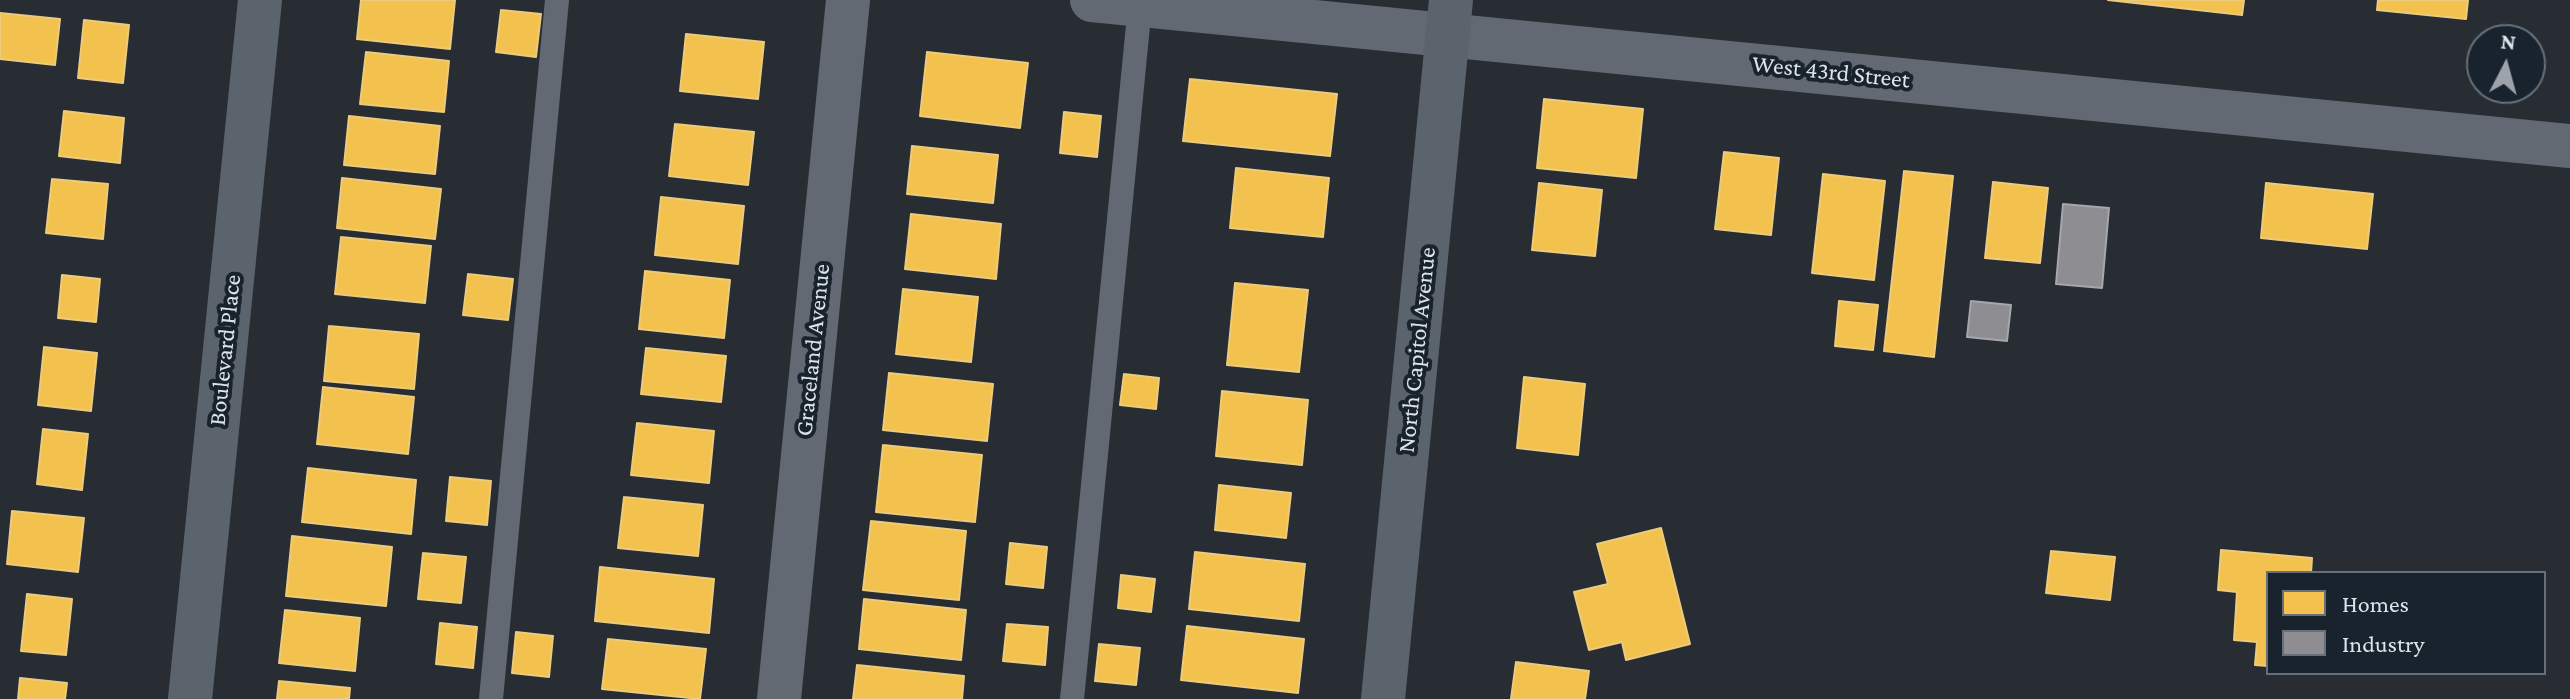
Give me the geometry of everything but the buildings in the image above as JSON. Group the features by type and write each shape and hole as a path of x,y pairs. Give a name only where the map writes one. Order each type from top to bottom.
{"street":[{"name":"Boulevard Place","path":"190,699 260,0"},
{"name":"Graceland Avenue","path":"779,699 848,0"},
{"name":"West 43rd Street","path":"1092,0 1140,5 1449,17 2570,146"},
{"name":"North Capitol Avenue","path":"1383,699 1449,17"}],"lane":[{"path":"491,699 557,0"},
{"path":"1072,699 1140,5"}]}
